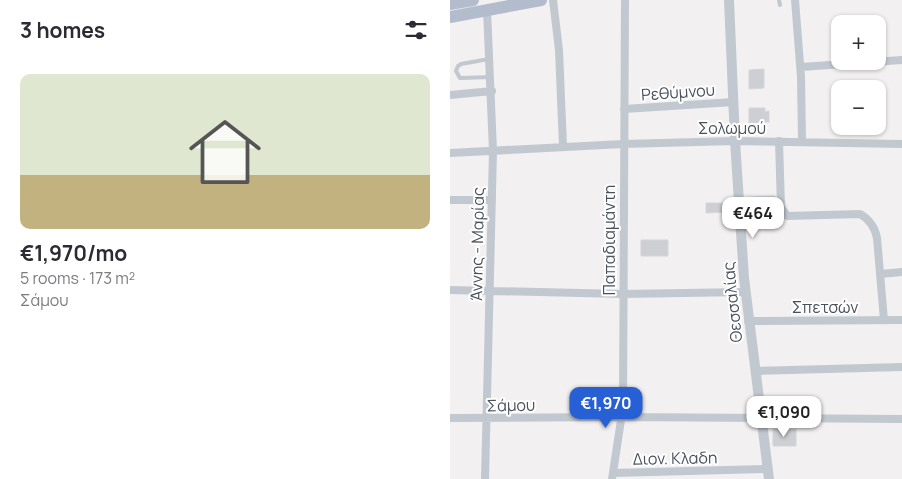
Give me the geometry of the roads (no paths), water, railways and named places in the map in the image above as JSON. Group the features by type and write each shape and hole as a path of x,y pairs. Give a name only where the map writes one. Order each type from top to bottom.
{"main road":[{"path":"450,4 473,0"},
{"path":"450,17 541,0"}],"street":[{"path":"553,0 559,50 563,146"},
{"name":"Παπαδιαμάντη","path":"612,476 622,417 625,0"},
{"name":"Θεσσαλίας","path":"729,0 735,141 745,292 769,474"},
{"path":"795,0 801,67 802,142"},
{"name":"Άννης - Μαρίας","path":"485,479 493,151 492,90 487,10"},
{"path":"801,67 902,60"},
{"path":"450,95 492,90"},
{"name":"Ρεθύμνου","path":"624,110 734,102"},
{"name":"Σολωμού","path":"450,153 563,146 735,141 902,144"},
{"path":"779,141 781,207 787,216 854,213 864,216 876,232 884,320"},
{"path":"450,200 492,200"},
{"path":"880,274 902,272"},
{"path":"450,290 622,294 745,292"},
{"name":"Σπετσών","path":"748,321 902,320"},
{"path":"756,371 902,367"},
{"name":"Σάμου","path":"450,418 762,417 902,419"},
{"name":"Διον. Κλαδη","path":"612,476 769,474"}],"lane":[{"path":"779,0 780,5"},
{"path":"490,59 461,64 456,71 458,76 463,78 491,77"}]}
